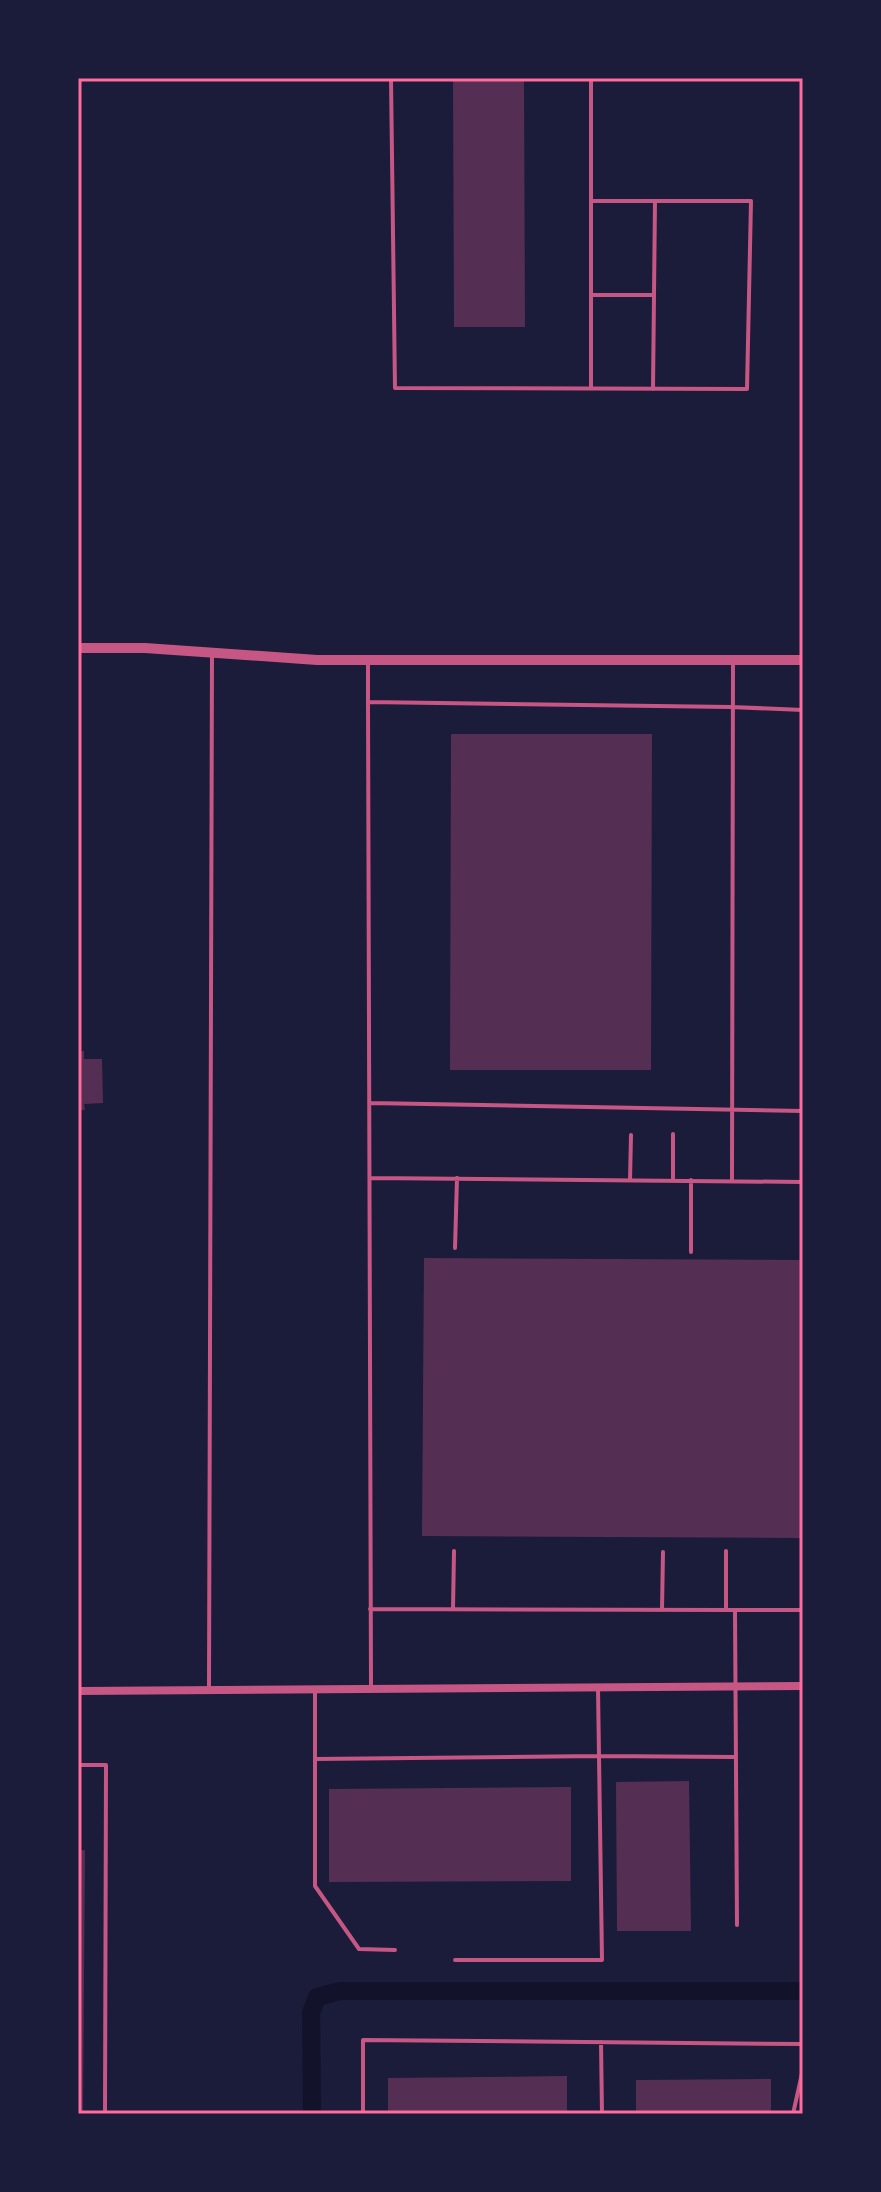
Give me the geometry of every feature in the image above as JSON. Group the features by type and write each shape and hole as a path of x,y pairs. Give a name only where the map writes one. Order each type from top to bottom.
{"street":[{"path":"78,648 145,648 317,660 803,660"},
{"path":"78,1691 803,1686"}],"lane":[{"path":"391,78 395,388 747,389 751,201 591,201"},
{"path":"591,78 591,388"},
{"path":"653,389 655,201"},
{"path":"591,295 654,295"},
{"path":"209,1690 212,652"},
{"path":"368,659 371,1689"},
{"path":"732,1181 733,659"},
{"path":"368,702 803,710"},
{"path":"370,1103 803,1111"},
{"path":"673,1134 673,1180"},
{"path":"630,1180 631,1135"},
{"path":"370,1178 803,1182"},
{"path":"455,1248 457,1178"},
{"path":"691,1180 691,1252"},
{"path":"453,1609 454,1551"},
{"path":"726,1551 726,1610"},
{"path":"662,1610 663,1552"},
{"path":"370,1609 803,1610"},
{"path":"735,1610 737,1925"},
{"path":"803,1686 803,1733"},
{"path":"455,1960 602,1960 598,1688"},
{"path":"315,1690 315,1886 359,1949 395,1950"},
{"path":"315,1759 735,1757"},
{"path":"78,1765 106,1765 105,2114"},
{"path":"363,2114 363,2040 803,2044"},
{"path":"601,2042 602,2114"},
{"path":"793,2114 803,2069"}],"building":[{"path":"453,78 524,78 525,327 454,327"},
{"path":"451,734 652,734 651,1070 450,1070"},
{"path":"78,1051 84,1051 84,1059 102,1059 103,1103 84,1104 85,1110 78,1110"},
{"path":"424,1258 803,1260 803,1538 422,1536"},
{"path":"689,1781 691,1931 617,1931 616,1782"},
{"path":"571,1787 571,1881 329,1882 329,1789"},
{"path":"78,1850 85,1850 83,2114 78,2114"},
{"path":"567,2076 567,2114 388,2114 388,2078"},
{"path":"771,2079 771,2114 636,2114 636,2080"}],"waterway":[{"path":"312,2114 311,2013 317,1997 340,1991 803,1991"}]}
